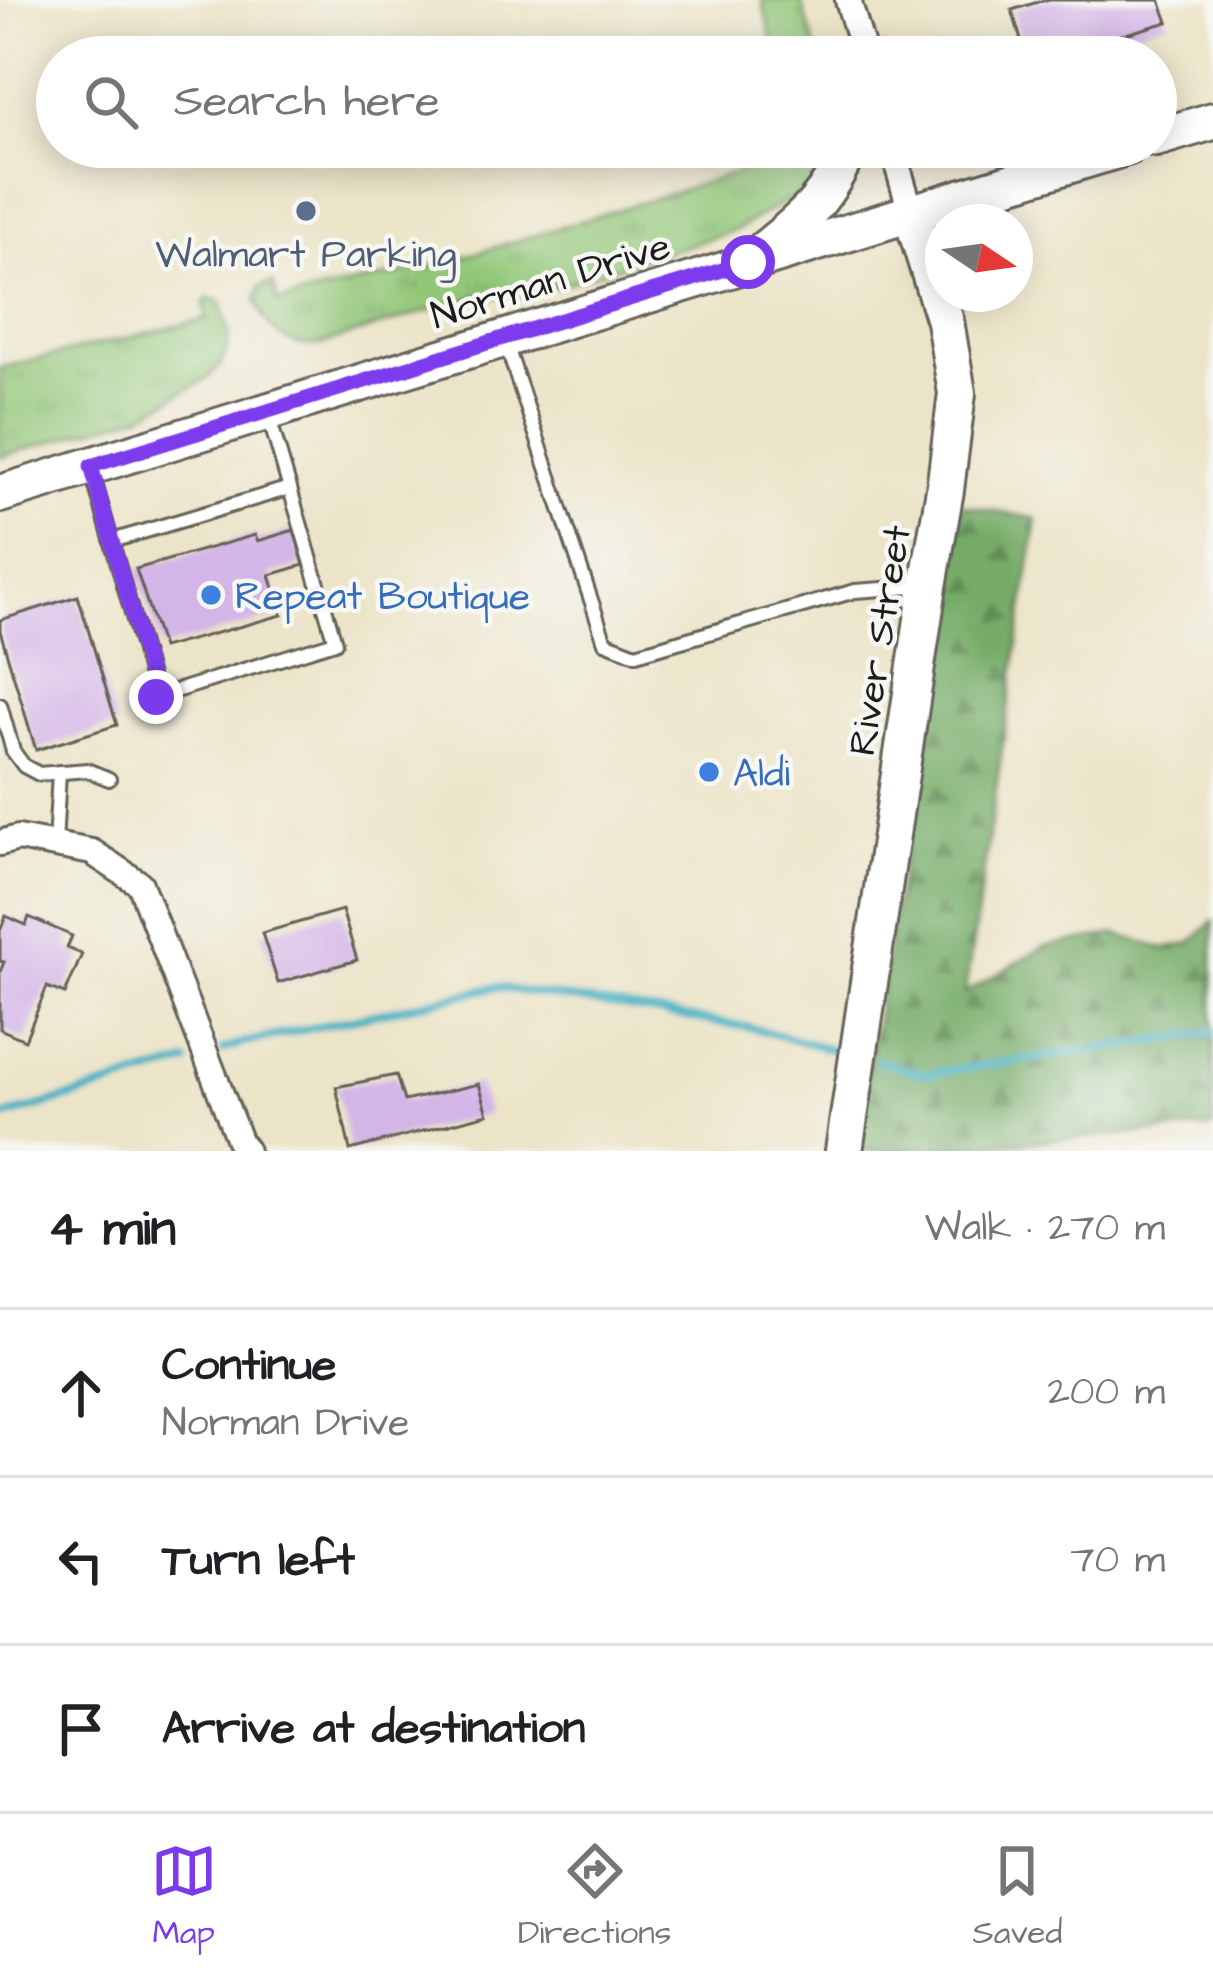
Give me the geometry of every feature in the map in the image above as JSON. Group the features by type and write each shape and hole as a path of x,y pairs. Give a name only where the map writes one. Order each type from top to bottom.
{"street":[{"path":"848,0 859,36"},
{"path":"1177,132 1213,121"},
{"path":"748,262 806,217 831,187 840,168"},
{"name":"River Street","path":"844,1151 957,393 945,321 898,168"},
{"name":"Norman Drive","path":"0,494 1057,168"},
{"path":"0,843 18,838 92,852 140,884 246,1151"}],"lane":[{"path":"504,337 605,642 636,654 855,591 928,586"},
{"path":"91,466 156,697 335,642 267,410"},
{"path":"112,541 290,488"},
{"path":"0,705 13,751 24,766 39,773 87,770 109,779"},
{"path":"55,844 59,772"}],"green space":[{"path":"762,0 801,0 812,36 771,36"},
{"path":"753,168 822,168 811,187 736,230 523,297 476,296 319,345 279,335 265,320 256,299 261,286 273,283 278,302 441,264"},
{"path":"208,299 222,304 229,335 220,366 206,379 143,414 0,457 0,368 207,319 204,304"},
{"path":"963,505 1037,519 965,993 1044,947 1116,934 1165,949 1191,943 1213,921 1213,1128 854,1151"}],"building":[{"path":"1044,0 1160,0 1168,22 1119,36 1020,36 1012,10"},
{"name":"Repeat Boutique","path":"294,530 304,565 270,575 282,615 162,648 136,569 255,535 258,541"},
{"path":"78,596 117,725 36,750 0,620"},
{"path":"342,910 357,960 278,983 262,933"},
{"path":"6,916 26,925 29,917 72,936 67,948 82,954 65,994 47,987 25,1040 0,1029 4,962 0,961 0,931"},
{"path":"396,1075 404,1101 479,1084 488,1114 350,1150 336,1087"}],"waterway":[{"path":"223,1050 496,987 752,1028 838,1051"},
{"path":"878,1061 925,1074 1213,1032"},
{"path":"0,1118 187,1063"}],"place":[{"name":"Walmart Parking","path":"306,211"},
{"name":"Repeat Boutique","path":"211,595"},
{"name":"Aldi","path":"709,772"}],"route":[{"path":"156,697 91,466 748,262"}]}
